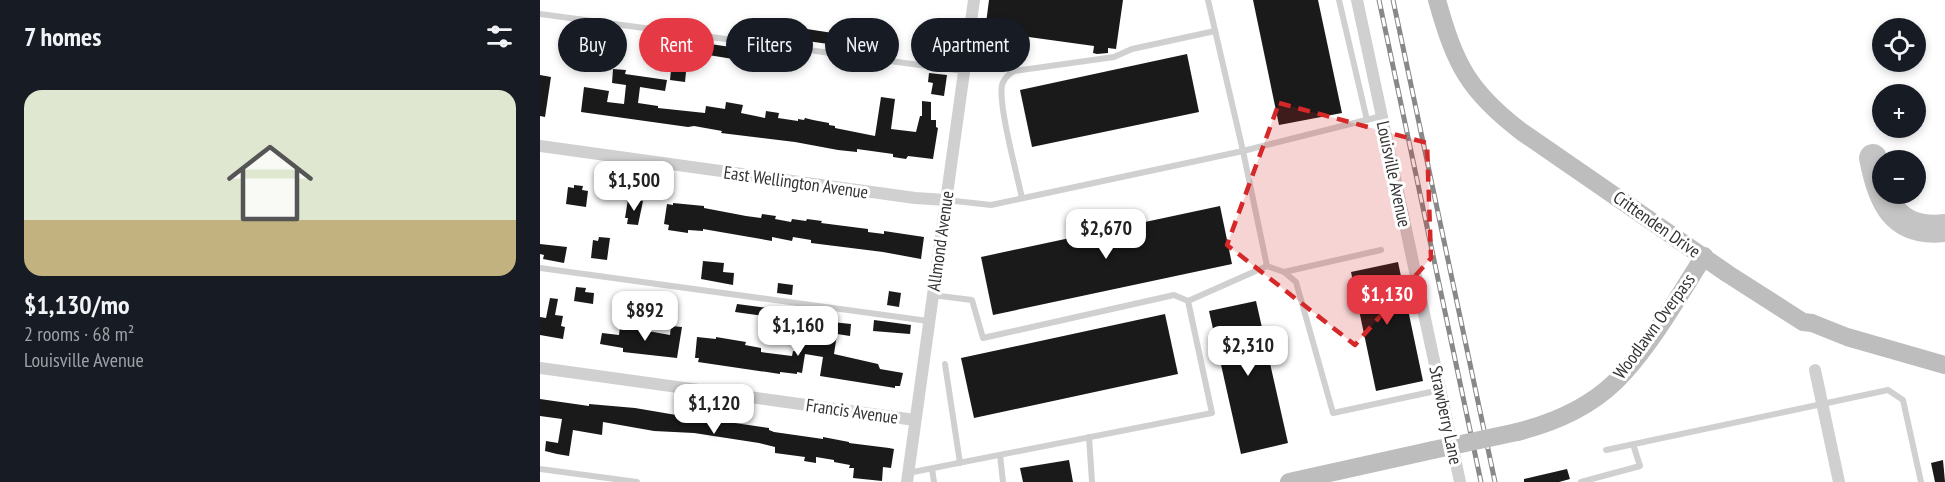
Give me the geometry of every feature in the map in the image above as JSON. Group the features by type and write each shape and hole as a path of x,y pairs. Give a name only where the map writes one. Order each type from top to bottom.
{"main road":[{"name":"Crittenden Drive","path":"1437,0 1449,42 1459,64 1472,84 1495,111 1803,322 1945,365"},
{"name":"Woodlawn Overpass","path":"1289,482 1517,432 1544,425 1570,414 1616,381 1648,341 1704,256"}],"street":[{"name":"Allmond Avenue","path":"971,18 974,0"},
{"name":"Louisville Avenue","path":"1357,0 1432,348"},
{"name":"Allmond Avenue","path":"907,478 964,72"},
{"name":"East Wellington Avenue","path":"540,146 915,198 946,200"},
{"name":"Strawberry Lane","path":"1432,348 1460,482"},
{"name":"Francis Avenue","path":"540,368 915,420"},
{"path":"1815,370 1839,482"}],"lane":[{"path":"1208,0 1267,266"},
{"path":"1339,0 1367,120"},
{"path":"540,14 911,64"},
{"path":"1022,198 1003,104 1002,84 1007,75 1014,71 1114,57 1132,49 1215,31"},
{"path":"946,200 991,205 1243,151 1383,116"},
{"path":"1284,272 1381,250"},
{"path":"932,295 972,300 983,338 1174,295 1188,301 1267,266 1284,272 1296,282 1333,413 1441,390"},
{"path":"540,268 928,321"},
{"path":"907,478 932,468 1212,413 1188,301"},
{"path":"945,364 960,463"},
{"path":"1606,450 1888,390 1900,396 1905,407 1920,482"},
{"path":"1089,437 1092,482"},
{"path":"1581,482 1640,466 1633,444"},
{"path":"1000,455 1003,482"},
{"path":"932,468 934,482"},
{"path":"540,469 637,482"}],"highlighted area":[{"path":"1279,103 1427,143 1431,258 1355,345 1227,245"}],"building":[{"path":"989,0 1123,0 1116,49 1108,48 1108,53 1093,53 1094,46 1030,37 1030,18 987,18"},
{"path":"1253,0 1318,0 1342,113 1279,125"},
{"path":"813,30 825,32 825,44 813,42"},
{"path":"714,45 726,46 726,58 714,56"},
{"path":"1187,54 1199,112 1032,147 1020,90"},
{"path":"613,72 626,72 625,74 667,80 665,91 640,87 638,103 658,106 658,108 705,113 706,106 725,109 726,102 743,105 741,113 765,118 766,111 779,113 778,118 798,121 798,119 804,120 805,118 829,123 835,128 875,136 881,97 895,99 891,129 916,132 920,116 922,116 922,101 931,102 931,120 936,120 938,128 933,159 908,156 906,159 893,157 893,154 857,149 857,152 838,150 721,133 722,131 694,126 581,112 584,87 609,91 607,102 624,104 626,85 612,83"},
{"path":"671,72 686,72 685,82 670,80"},
{"path":"929,73 947,75 944,96 931,94 933,83 928,82"},
{"path":"540,75 551,77 545,117 540,116"},
{"path":"574,185 583,186 582,190 588,191 586,207 566,204 568,187 574,188"},
{"path":"628,199 643,201 638,225 627,224 628,218 625,218"},
{"path":"673,203 704,206 704,208 746,216 761,218 762,214 791,222 792,219 806,221 807,219 868,229 868,232 884,234 884,231 924,237 921,259 811,243 811,240 793,237 792,241 772,237 772,241 703,229 703,231 688,230 688,233 668,230 669,225 664,224 667,204 673,205"},
{"path":"1220,206 1232,264 993,315 981,257"},
{"path":"599,237 610,238 607,260 591,258 593,240 598,241"},
{"path":"540,244 567,247 564,263 543,259 544,255 540,254"},
{"path":"703,261 724,263 723,272 734,273 733,285 701,279"},
{"path":"1398,262 1423,381 1376,391 1351,272"},
{"path":"778,283 793,285 792,295 777,293"},
{"path":"576,287 586,288 585,292 594,293 593,304 574,301"},
{"path":"889,291 901,293 899,307 887,305"},
{"path":"550,298 558,299 555,315 563,316 561,326 565,327 563,339 540,335 540,317 546,318"},
{"path":"1256,301 1288,443 1241,454 1209,311"},
{"path":"737,304 792,311 789,323 777,321 778,318 735,312"},
{"path":"1165,314 1178,374 974,418 961,358"},
{"path":"817,318 851,324 850,336 837,334 834,354 878,364 880,369 903,373 900,386 895,386 895,388 820,376 823,357 805,354 802,373 797,372 797,374 780,372 780,374 698,362 699,358 695,358 697,337 716,339 716,337 746,342 745,345 761,348 761,352 792,356 793,351 801,352 803,338 815,339"},
{"path":"874,320 911,325 910,334 873,331"},
{"path":"620,326 670,335 671,326 682,327 677,358 623,352 623,348 600,344 602,333 619,335"},
{"path":"540,399 589,406 589,404 635,408 688,417 688,419 714,423 714,420 769,428 774,432 823,439 823,437 889,448 894,449 891,468 883,467 882,481 853,478 854,468 849,468 850,465 816,457 816,463 804,461 805,457 775,453 775,447 759,443 694,433 654,431 603,422 602,435 573,430 569,456 557,454 545,451 546,441 558,443 562,419 540,416"},
{"path":"1069,460 1073,482 1023,482 1020,468"},
{"path":"1943,460 1945,482 1935,482 1931,463"},
{"path":"1567,469 1570,479 1559,482 1524,482 1524,479"}],"taxiway":[{"path":"1889,204 1902,220 1913,225 1945,228"}],"railway":[{"path":"1379,0 1481,482"},
{"path":"1393,0 1495,482"}]}
